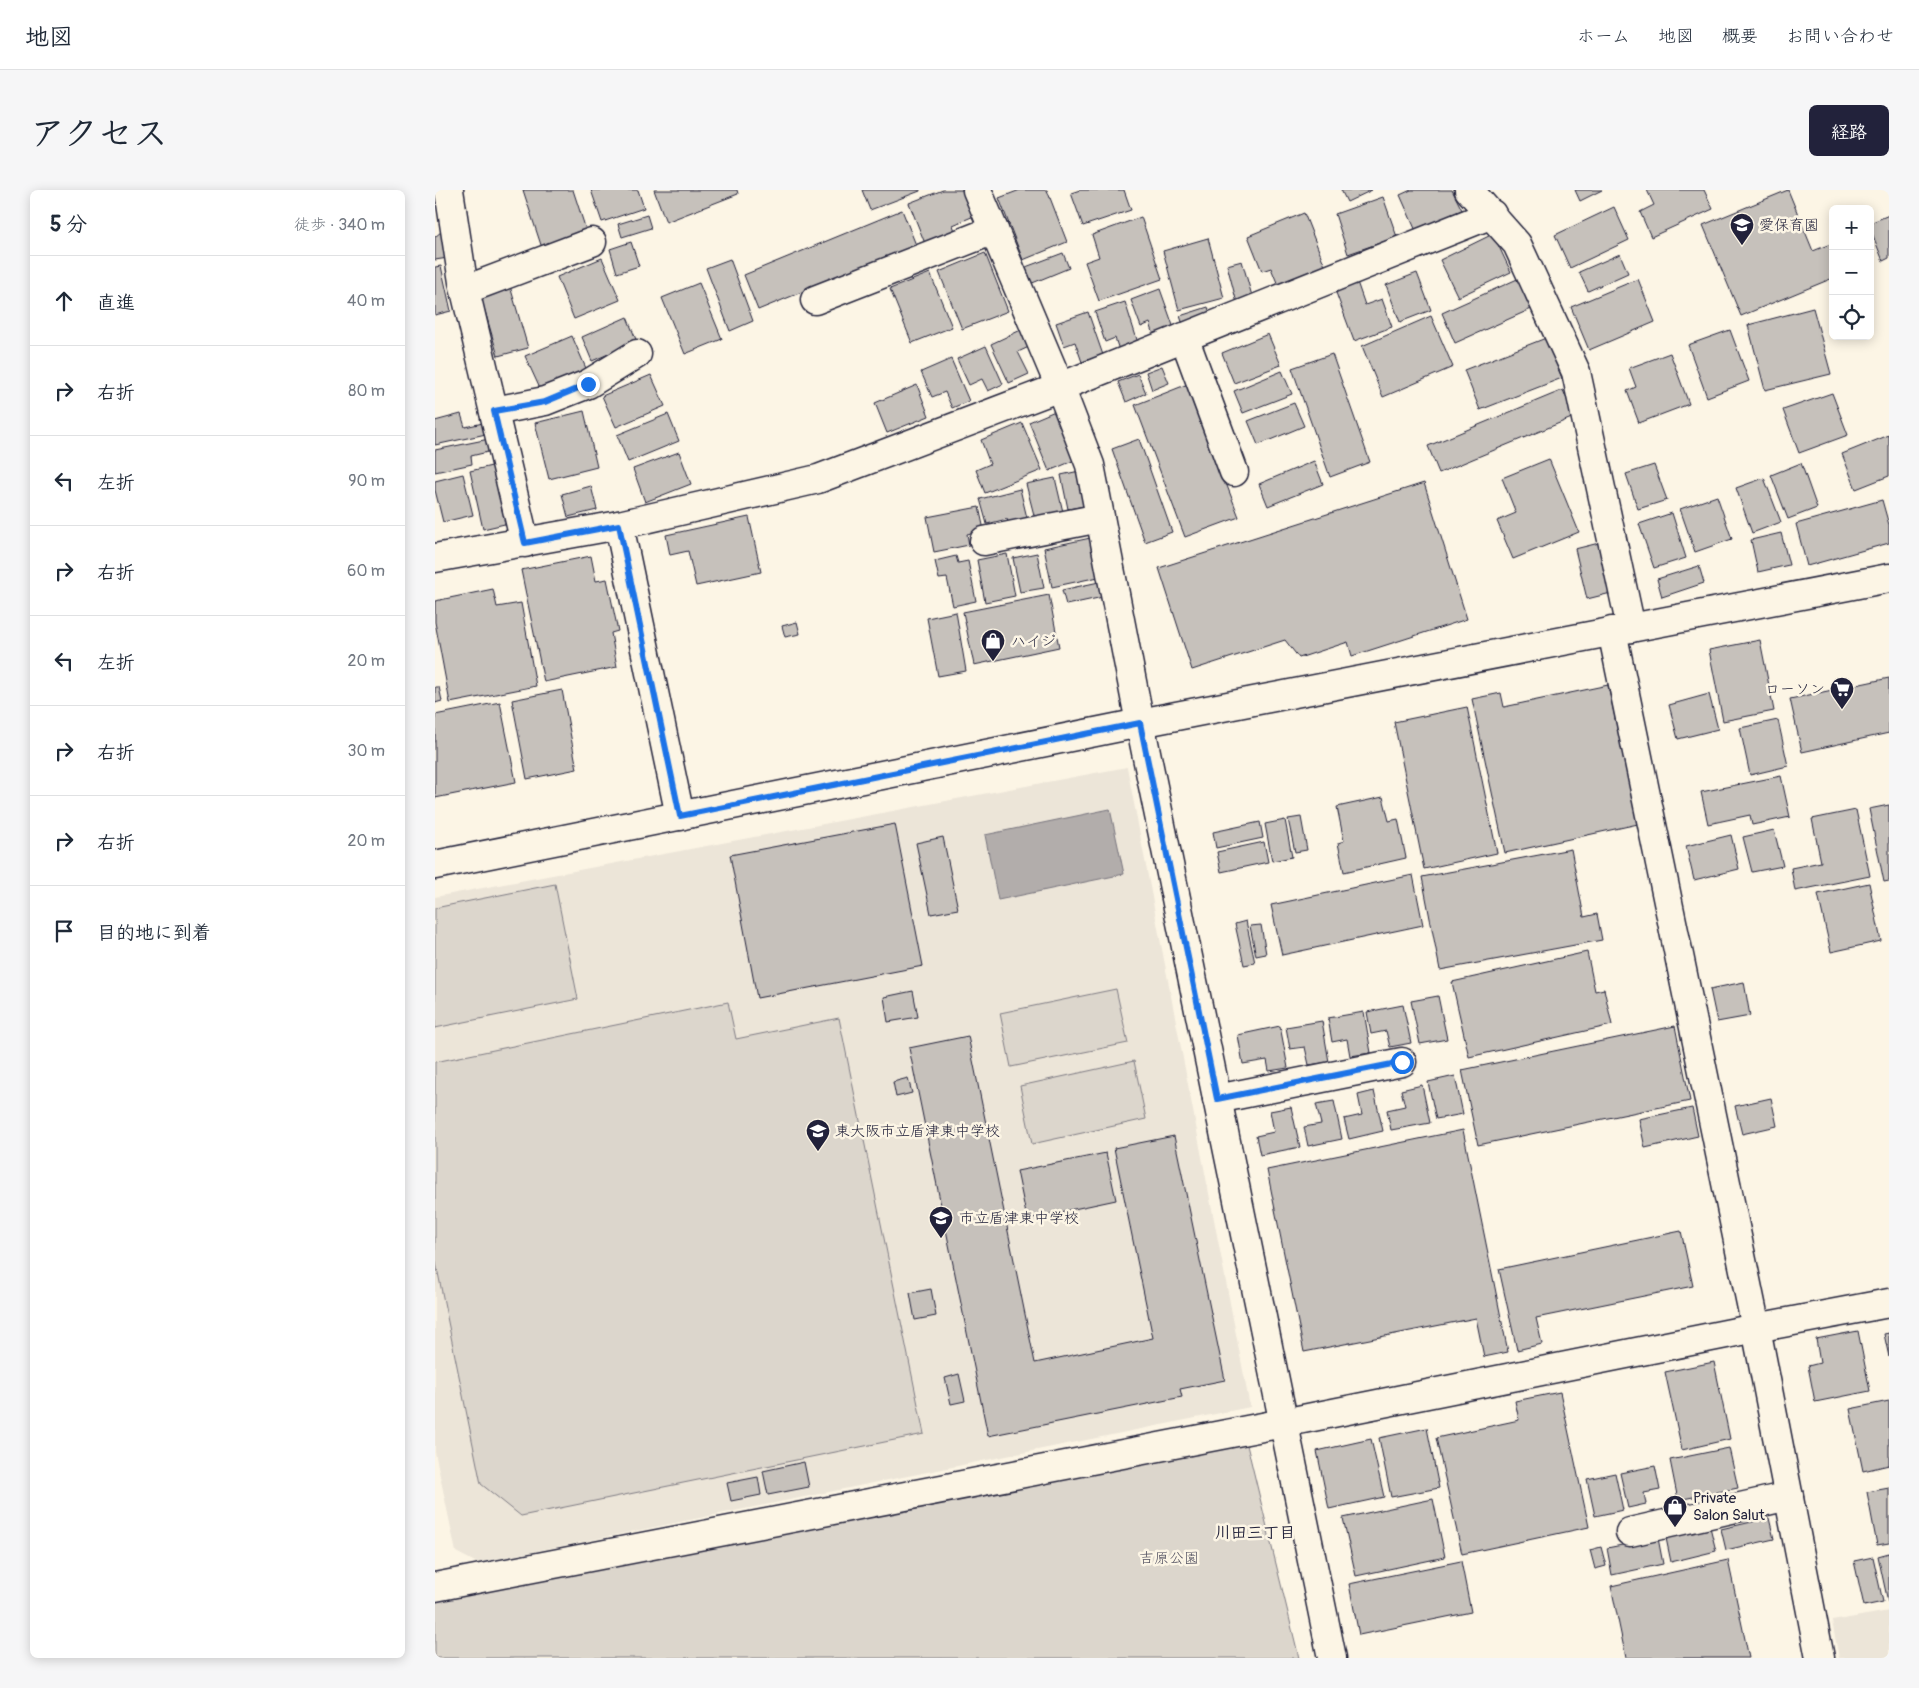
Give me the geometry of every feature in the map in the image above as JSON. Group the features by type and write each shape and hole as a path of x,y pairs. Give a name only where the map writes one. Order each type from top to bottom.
{"street":[{"path":"449,190 465,290 525,543"},
{"path":"977,190 1060,387 1090,465 1140,723 1333,1658"},
{"path":"1469,190 1517,244 1576,372 1622,629 1820,1658"},
{"path":"435,558 619,525 818,479 1060,387 1492,214"},
{"path":"815,300 994,230"},
{"path":"465,290 592,242"},
{"path":"1184,337 1234,472"},
{"path":"494,411 545,402 588,384 637,354"},
{"path":"984,541 1100,518"},
{"path":"619,525 680,816"},
{"path":"435,865 1140,723 1889,578"},
{"path":"1217,1099 1402,1062"},
{"path":"435,1587 1283,1423 1889,1303"},
{"path":"1630,1532 1789,1496"}],"shaded area":[{"name":"東大阪市立盾津東中学校","path":"1127,767 1250,1407 477,1563 456,1552 435,1452 435,897"},
{"path":"1110,809 1124,874 998,900 985,835"},
{"path":"1889,1611 1889,1658 1839,1658 1832,1621"}],"green space":[{"path":"555,884 578,999 435,1028 435,908"},
{"path":"1116,989 1128,1043 1011,1067 1000,1013"},
{"path":"728,1002 736,1039 839,1018 924,1434 521,1516 481,1484 435,1258 435,1062"},
{"path":"1134,1061 1146,1119 1032,1144 1020,1086"},
{"name":"吉原公園","path":"1246,1441 1299,1658 435,1658 435,1600"}],"building":[{"path":"523,190 573,190 587,233 542,248"},
{"path":"591,190 638,190 644,208 602,222"},
{"path":"654,190 737,190 738,194 666,222"},
{"path":"862,190 920,190 920,191 870,210"},
{"path":"943,190 964,190 974,216 953,225 956,234 926,246 909,203"},
{"path":"1020,190 1047,190 1067,242 1023,260 999,198"},
{"path":"1080,190 1124,190 1131,210 1083,226 1071,193"},
{"path":"1341,190 1372,190 1347,202"},
{"path":"1411,190 1452,190 1462,210 1416,231 1400,195"},
{"path":"1575,190 1602,190 1580,201"},
{"path":"1647,190 1704,190 1713,209 1651,237 1640,212 1654,205"},
{"path":"1788,190 1813,251 1829,245 1829,280 1741,316 1703,225"},
{"path":"1383,197 1397,237 1348,254 1335,214"},
{"path":"1614,207 1629,240 1570,268 1555,235"},
{"path":"902,210 916,245 758,310 744,275"},
{"path":"1304,213 1327,271 1280,290 1271,268 1262,271 1248,236"},
{"path":"647,215 651,228 622,237 618,224"},
{"path":"1889,215 1889,258 1883,261 1874,238 1874,221"},
{"path":"1141,217 1162,279 1099,301 1085,262 1099,257 1092,235"},
{"path":"442,231 448,258 435,260 435,237"},
{"path":"1493,234 1511,272 1458,297 1440,260"},
{"path":"1208,238 1224,298 1179,310 1163,251"},
{"path":"631,242 639,266 617,273 610,249"},
{"path":"985,253 1008,311 962,329 939,272"},
{"path":"1063,253 1069,268 1030,284 1023,268"},
{"path":"1620,254 1628,273 1588,291 1579,272"},
{"path":"602,258 620,300 574,319 557,277"},
{"path":"730,259 753,321 730,331 706,268"},
{"path":"1242,261 1254,303 1238,307 1227,265"},
{"path":"441,266 451,311 435,315 435,267"},
{"path":"930,273 952,327 912,343 890,289"},
{"path":"1417,273 1431,310 1400,322 1386,285"},
{"path":"1524,276 1538,306 1455,343 1442,313"},
{"path":"1638,279 1655,322 1589,350 1571,307"},
{"path":"1357,282 1365,305 1382,299 1392,327 1354,341 1335,290"},
{"path":"699,283 722,339 685,354 662,298"},
{"path":"510,286 528,348 498,356 480,294"},
{"path":"1160,289 1176,334 1156,341 1150,323 1141,327 1131,300"},
{"path":"1125,302 1139,346 1120,353 1115,338 1105,342 1095,312"},
{"path":"1208,307 1212,321 1185,330 1180,316"},
{"path":"1813,308 1831,374 1765,390 1748,325"},
{"path":"1088,312 1103,355 1082,362 1075,342 1064,346 1056,323"},
{"path":"1431,316 1453,367 1383,397 1362,346"},
{"path":"627,317 637,342 592,361 582,337"},
{"path":"1023,329 1031,346 1018,352 1029,374 1009,383 991,344"},
{"path":"1730,330 1749,381 1707,397 1688,345"},
{"path":"1268,334 1281,365 1234,383 1222,353"},
{"path":"572,336 588,373 542,393 525,356"},
{"path":"1546,338 1562,378 1480,410 1464,370"},
{"path":"986,346 1003,384 988,391 982,379 969,385 957,359"},
{"path":"1670,353 1689,404 1639,423 1627,391 1636,387 1629,368"},
{"path":"1332,354 1370,462 1330,477 1292,368"},
{"path":"951,359 969,401 952,408 945,392 932,397 921,372"},
{"path":"1162,366 1169,383 1152,390 1146,372"},
{"path":"1282,371 1292,394 1243,413 1234,391"},
{"path":"1138,374 1146,393 1126,402 1118,382"},
{"path":"651,375 665,406 616,427 602,396"},
{"path":"1188,384 1239,517 1185,537 1135,405"},
{"path":"917,385 929,416 887,433 875,403"},
{"path":"1563,390 1574,417 1439,473 1428,446"},
{"path":"1832,393 1848,435 1799,453 1783,410"},
{"path":"1294,403 1304,426 1258,445 1248,421"},
{"path":"584,411 597,467 549,479 535,423"},
{"path":"1055,411 1075,460 1049,471 1029,422"},
{"path":"461,414 465,427 483,423 486,434 435,445 435,421"},
{"path":"668,414 679,441 628,462 617,435"},
{"path":"1022,423 1042,470 985,493 976,470 990,464 981,440"},
{"path":"1889,435 1889,476 1856,489 1842,454"},
{"path":"489,439 492,451 471,456 472,464 435,472 435,450"},
{"path":"1139,439 1172,532 1145,542 1112,449"},
{"path":"679,452 691,484 645,502 633,469"},
{"path":"1549,459 1579,532 1513,559 1497,521 1516,513 1502,478"},
{"path":"1314,461 1323,484 1268,506 1259,484"},
{"path":"1801,463 1817,508 1788,519 1771,475"},
{"path":"496,465 509,523 483,529 470,471"},
{"path":"1654,465 1667,500 1638,509 1626,474"},
{"path":"1084,470 1091,505 1068,509 1061,475"},
{"path":"463,474 473,515 443,522 435,490 435,481"},
{"path":"1055,478 1063,512 1035,519 1026,484"},
{"path":"1764,478 1781,522 1752,533 1736,488"},
{"path":"1424,483 1467,619 1352,656 1348,642 1299,658 1285,640 1192,670 1159,568"},
{"path":"591,486 597,510 568,517 562,494"},
{"path":"1020,489 1028,522 1009,526 1007,519 987,524 980,499"},
{"path":"1717,496 1732,539 1695,552 1680,509"},
{"path":"1882,500 1889,525 1889,543 1807,566 1796,524"},
{"path":"979,507 984,530 967,534 969,545 934,552 927,517"},
{"path":"1672,513 1686,558 1654,568 1639,524"},
{"path":"749,517 761,572 696,586 688,551 670,555 666,535"},
{"path":"1781,533 1789,565 1758,572 1751,540"},
{"path":"1095,537 1103,576 1052,587 1044,548"},
{"path":"1603,542 1615,592 1587,599 1575,549"},
{"path":"1037,553 1044,588 1020,592 1013,558"},
{"path":"1007,554 1015,596 985,602 977,560"},
{"path":"591,556 596,581 607,579 618,631 611,633 617,667 544,682 521,570"},
{"path":"956,556 958,563 968,561 976,601 953,606 947,578 939,579 935,561"},
{"path":"1699,566 1704,583 1662,597 1657,579"},
{"path":"1099,582 1103,597 1066,605 1062,590"},
{"path":"493,589 497,607 521,603 536,686 450,703 435,622 435,601"},
{"path":"1049,595 1059,647 974,665 963,612"},
{"path":"956,612 966,671 938,676 927,618"},
{"path":"797,622 800,634 785,637 782,626"},
{"path":"1760,640 1774,711 1723,721 1709,650"},
{"path":"1889,678 1889,733 1802,752 1790,699"},
{"path":"1608,685 1638,824 1505,853 1472,699 1501,693 1504,707"},
{"path":"435,687 439,687 442,701 435,703"},
{"path":"562,690 577,769 527,779 512,700"},
{"path":"1709,694 1718,729 1678,739 1669,705"},
{"path":"500,702 516,782 435,798 435,715"},
{"path":"1467,707 1497,853 1424,869 1394,722"},
{"path":"1778,720 1788,766 1750,775 1740,728"},
{"path":"1781,776 1790,817 1752,825 1750,815 1708,824 1701,792"},
{"path":"1383,797 1389,821 1398,819 1406,858 1344,872 1338,843 1344,841 1337,807"},
{"path":"1889,805 1889,881 1884,882 1869,809"},
{"path":"1856,810 1870,876 1795,891 1791,868 1821,862 1812,819"},
{"path":"1301,817 1307,850 1295,852 1288,819"},
{"path":"1285,820 1292,857 1272,861 1265,824"},
{"path":"1260,822 1263,838 1216,848 1213,832"},
{"path":"895,824 923,966 757,998 730,855"},
{"path":"1774,830 1783,866 1752,872 1743,837"},
{"path":"1731,835 1739,869 1694,880 1686,846"},
{"path":"943,837 958,909 931,914 916,843"},
{"path":"1264,842 1268,862 1221,872 1217,852"},
{"path":"1571,849 1584,917 1597,914 1602,940 1440,970 1422,877"},
{"path":"1413,875 1423,925 1282,955 1271,905"},
{"path":"1869,883 1881,941 1831,952 1818,894"},
{"path":"1246,921 1255,963 1244,965 1235,924"},
{"path":"1261,925 1266,954 1256,956 1250,926"},
{"path":"1587,952 1595,991 1604,989 1612,1025 1469,1057 1452,982"},
{"path":"1744,982 1750,1016 1717,1022 1710,989"},
{"path":"913,991 918,1017 888,1022 884,997"},
{"path":"1438,996 1447,1039 1420,1044 1411,1001"},
{"path":"1403,1005 1411,1043 1390,1047 1386,1031 1371,1034 1367,1012"},
{"path":"1364,1012 1371,1053 1350,1056 1347,1039 1332,1042 1328,1018"},
{"path":"1322,1021 1329,1062 1309,1065 1305,1047 1290,1049 1286,1027"},
{"path":"1280,1026 1288,1068 1269,1071 1267,1060 1243,1064 1238,1035"},
{"path":"1675,1026 1690,1101 1478,1145 1462,1070"},
{"path":"968,1036 1035,1363 1153,1338 1114,1148 1174,1136 1225,1380 1180,1389 1182,1397 988,1436 909,1048"},
{"path":"1455,1076 1463,1114 1436,1119 1428,1082"},
{"path":"908,1078 912,1093 896,1097 893,1082"},
{"path":"1422,1085 1430,1123 1391,1130 1387,1110 1405,1106 1401,1090"},
{"path":"1374,1091 1383,1131 1349,1139 1344,1119 1362,1115 1358,1095"},
{"path":"1771,1098 1777,1126 1742,1134 1735,1106"},
{"path":"1334,1101 1342,1139 1308,1146 1304,1127 1321,1124 1316,1104"},
{"path":"1291,1107 1300,1147 1260,1155 1256,1136 1274,1132 1270,1111"},
{"path":"1692,1108 1698,1136 1645,1148 1639,1119"},
{"path":"1463,1130 1508,1352 1484,1357 1476,1318 1304,1352 1267,1170"},
{"path":"1106,1153 1116,1200 1027,1219 1017,1171"},
{"path":"1681,1231 1693,1286 1536,1318 1542,1344 1517,1350 1499,1269"},
{"path":"931,1289 936,1316 915,1320 910,1293"},
{"path":"1858,1331 1870,1391 1815,1402 1808,1366 1820,1363 1816,1339"},
{"path":"1889,1333 1889,1357 1884,1334"},
{"path":"1714,1362 1730,1439 1682,1450 1665,1372"},
{"path":"959,1374 965,1401 951,1404 945,1378"},
{"path":"1560,1392 1589,1527 1462,1554 1436,1438 1519,1420 1515,1401"},
{"path":"1889,1401 1889,1465 1863,1471 1850,1409"},
{"path":"1427,1428 1439,1488 1391,1497 1379,1438"},
{"path":"1371,1439 1384,1497 1329,1509 1317,1451"},
{"path":"1729,1448 1738,1488 1678,1500 1670,1460"},
{"path":"804,1462 809,1487 768,1495 763,1471"},
{"path":"1655,1466 1660,1490 1644,1493 1646,1504 1628,1508 1620,1473"},
{"path":"1615,1473 1623,1510 1595,1516 1587,1479"},
{"path":"758,1477 761,1495 731,1501 727,1483"},
{"path":"1889,1488 1889,1543 1877,1545 1867,1492"},
{"path":"1433,1499 1445,1557 1356,1576 1343,1518"},
{"path":"1769,1518 1774,1539 1726,1550 1721,1529"},
{"path":"1710,1527 1716,1551 1671,1562 1666,1538"},
{"path":"1658,1538 1663,1564 1612,1575 1607,1548"},
{"path":"1601,1547 1606,1566 1595,1569 1590,1550"},
{"path":"1889,1553 1889,1602 1888,1602 1878,1556"},
{"path":"1873,1557 1883,1602 1864,1606 1854,1561"},
{"path":"1728,1560 1749,1658 1626,1658 1611,1586"},
{"path":"1461,1561 1471,1612 1359,1635 1349,1584"}],"place":[{"name":"愛保育園","path":"1742,246"},
{"name":"ハイジ","path":"993,662"},
{"name":"ローソン","path":"1842,710"},
{"name":"東大阪市立盾津東中学校","path":"818,1152"},
{"name":"市立盾津東中学校","path":"941,1239"},
{"name":"Private Salon Salut","path":"1675,1528"}],"district":[{"name":"川田三丁目","path":"1255,1532"}],"route":[{"path":"588,384 545,402 494,411 525,543 619,525 680,816 1140,723 1217,1099 1402,1062"}]}
